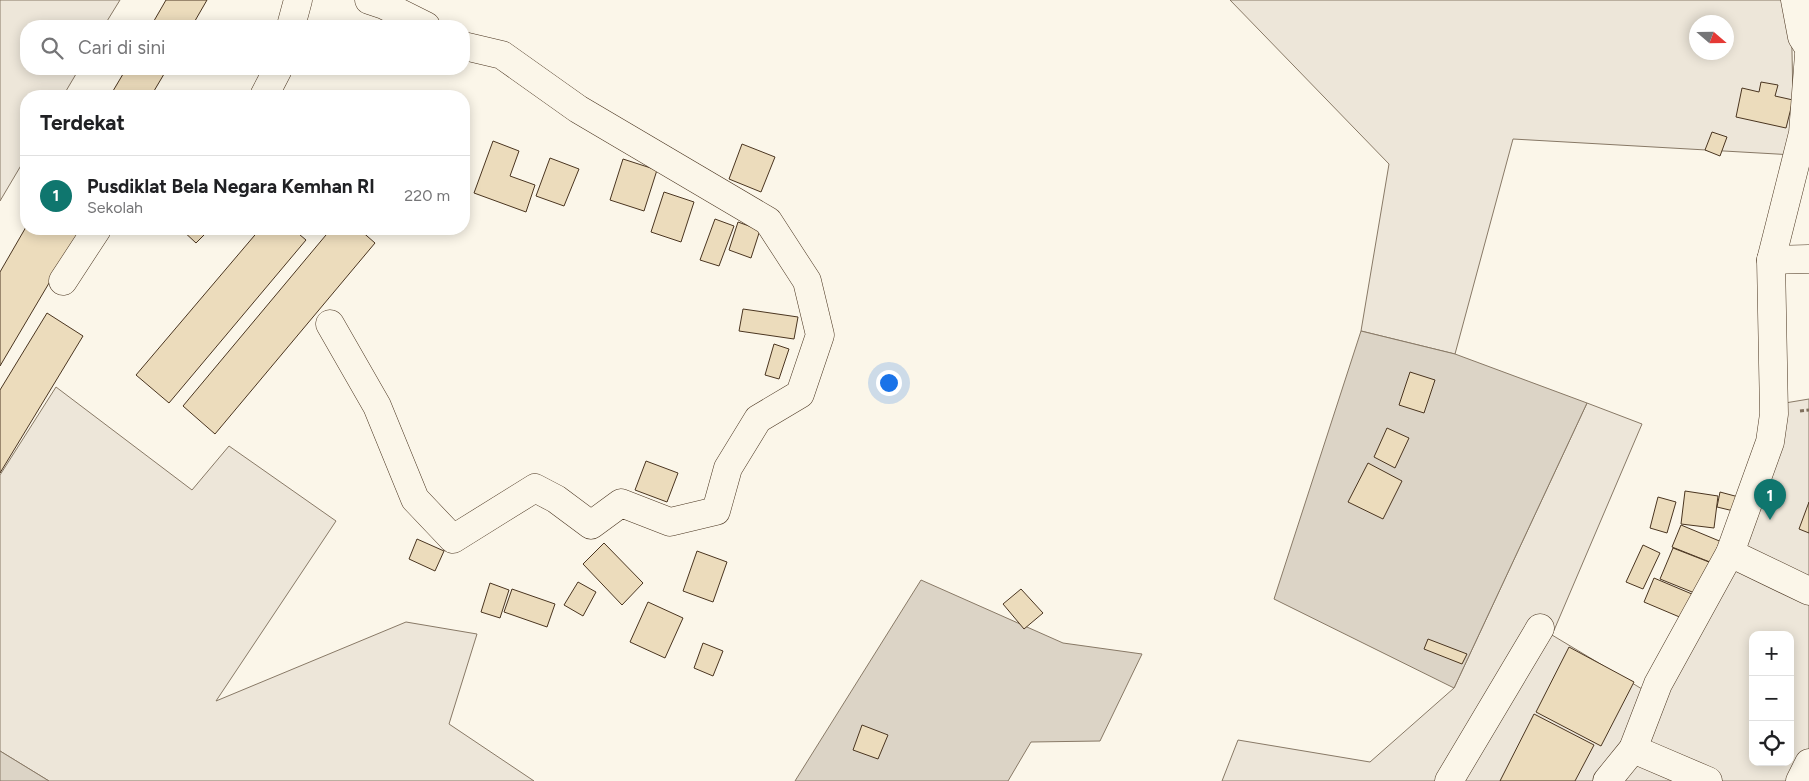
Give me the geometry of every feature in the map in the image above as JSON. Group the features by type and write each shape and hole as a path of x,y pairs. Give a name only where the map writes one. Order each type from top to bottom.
{"street":[{"path":"293,20 298,0"},
{"path":"369,0 384,5 414,20"},
{"path":"1607,781 1633,749 1658,684 1730,553 1770,442 1774,414 1770,260 1803,133 1807,44 1795,0"},
{"path":"330,324 377,406 415,500 453,540 535,488 556,499 591,525 621,502 670,522 716,511 728,468 758,419 800,394 820,335 807,281 768,221 578,109 502,55 470,47"},
{"path":"267,90 275,75"},
{"path":"63,281 93,235"},
{"path":"1770,260 1809,259"},
{"path":"1730,553 1809,590"},
{"path":"1449,781 1540,628"},
{"path":"1633,749 1708,781"},
{"path":"1800,781 1809,763"}],"shaded area":[{"path":"0,0 120,0 108,20 20,20 20,75 75,75 67,90 20,90 20,167 0,201"},
{"path":"1230,0 1791,0 1794,155 1513,139 1455,354 1361,331 1389,164"},
{"path":"1361,331 1455,354 1587,403 1454,688 1274,599"},
{"path":"56,387 192,490 229,446 336,521 216,701 406,622 477,634 449,724 534,781 49,781 0,751 0,475"},
{"path":"1809,399 1809,781 1222,781 1238,740 1370,762 1454,688 1587,403 1642,424 1552,635 1657,698 1779,404"},
{"path":"921,580 1063,643 1142,654 1100,741 1031,742 1008,781 795,781"},
{"path":"0,751 49,781 0,781"}],"building":[{"path":"166,0 207,0 195,20 154,20"},
{"path":"122,75 163,75 155,90 114,90"},
{"path":"1761,82 1778,85 1775,96 1793,100 1786,128 1736,117 1742,88 1759,92"},
{"path":"1712,132 1727,137 1720,156 1705,150"},
{"path":"493,141 519,151 510,176 535,185 526,212 474,193"},
{"path":"742,144 775,157 761,192 729,179"},
{"path":"550,158 579,169 564,206 536,196"},
{"path":"623,159 657,170 644,211 610,200"},
{"path":"664,192 694,202 681,242 651,232"},
{"path":"715,219 734,226 719,266 700,260"},
{"path":"738,222 760,230 751,258 729,250"},
{"path":"21,235 77,235 0,366 0,272"},
{"path":"187,235 204,235 196,243"},
{"path":"255,235 300,235 306,240 169,403 136,375"},
{"path":"326,235 366,235 375,243 215,434 183,406"},
{"path":"743,309 798,317 794,339 739,331"},
{"path":"47,313 83,336 0,473 0,390"},
{"path":"774,344 789,349 779,379 765,375"},
{"path":"1410,372 1435,380 1424,413 1399,405"},
{"path":"1387,428 1409,438 1395,468 1374,457"},
{"path":"646,461 678,473 667,502 635,490"},
{"path":"1368,463 1402,481 1383,519 1348,502"},
{"path":"1685,491 1718,496 1714,528 1681,524"},
{"path":"1720,492 1746,499 1742,513 1717,507"},
{"path":"1658,497 1676,502 1667,533 1650,528"},
{"path":"1809,502 1809,533 1799,529"},
{"path":"1681,525 1729,545 1720,566 1672,547"},
{"path":"417,539 444,551 435,571 409,559"},
{"path":"604,543 643,583 622,605 583,564"},
{"path":"1643,545 1660,553 1643,589 1626,582"},
{"path":"1673,548 1714,564 1702,596 1660,579"},
{"path":"697,551 727,562 713,602 683,591"},
{"path":"1654,578 1699,597 1689,621 1644,602"},
{"path":"578,582 596,592 583,616 564,605"},
{"path":"490,583 509,590 500,618 481,612"},
{"path":"512,589 555,604 547,627 504,612"},
{"path":"1021,589 1043,613 1024,629 1003,604"},
{"path":"648,602 683,618 665,658 630,642"},
{"path":"1428,639 1467,654 1462,664 1424,649"},
{"path":"703,643 723,651 713,676 694,668"},
{"path":"1569,647 1634,682 1601,746 1536,712"},
{"path":"1534,714 1594,745 1575,781 1500,781"},
{"path":"862,725 888,735 878,759 853,750"}],"place":[{"name":"Pusdiklat Bela Negara Kemhan RI","path":"1770,520"}]}
